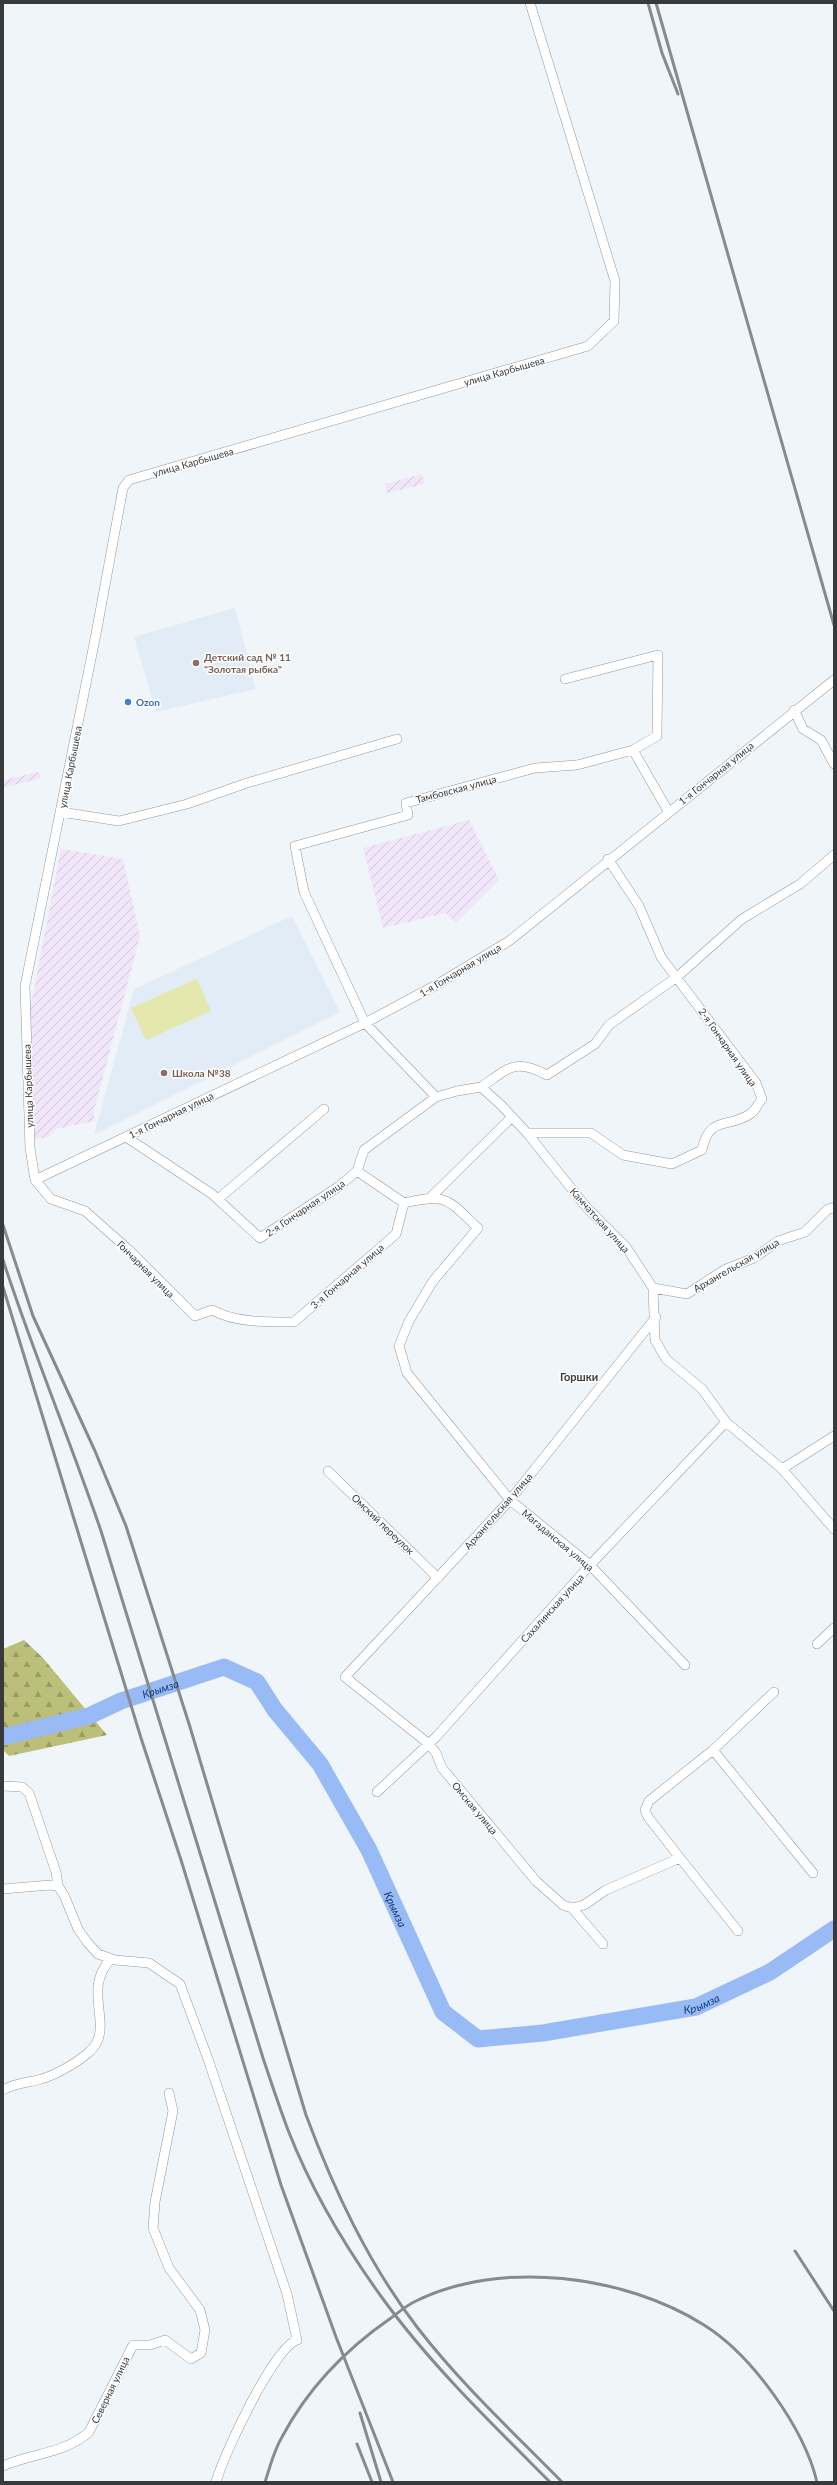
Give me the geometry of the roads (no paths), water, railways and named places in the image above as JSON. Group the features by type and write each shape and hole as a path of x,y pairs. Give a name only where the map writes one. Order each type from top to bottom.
{"street":[{"name":"улица Карбышева","path":"35,1180 30,1148 25,986 123,488 129,480 588,346 614,321 615,281 530,3"},
{"path":"565,679 658,656 657,736 633,750 668,811"},
{"name":"1-я Гончарная улица","path":"35,1180 364,1023 436,985 509,941 608,859 794,710 834,680"},
{"path":"794,710 803,729 821,740 834,764"},
{"path":"60,812 119,821 187,804 247,783 397,739"},
{"name":"Тамбовская улица","path":"364,1023 304,892 295,846 408,814 406,803 536,768 577,765 633,750"},
{"path":"512,1117 431,1197 404,1203 357,1172 364,1150 436,1097 457,1091 481,1087 508,1069 518,1065 530,1066 547,1075 595,1044 609,1026 678,977 742,919 800,884 834,856"},
{"name":"2-я Гончарная улица","path":"527,1134 591,1133 623,1155 672,1164 702,1150 705,1136 715,1125 750,1114 762,1099 756,1084 678,977 661,957 639,906 608,859"},
{"path":"364,1023 436,1097"},
{"path":"481,1087 527,1134"},
{"path":"218,1199 324,1109"},
{"name":"Камчатская улица","path":"527,1134 587,1208 626,1247 653,1288 656,1317 655,1340 666,1359 702,1389 726,1422 782,1469 834,1529"},
{"name":"2-я Гончарная улица","path":"126,1137 218,1199 260,1238 338,1188 357,1172"},
{"name":"Гончарная улица","path":"35,1180 51,1199 84,1210 129,1250 195,1316 212,1310 225,1317 268,1322"},
{"name":"Магаданская улица","path":"431,1197 450,1202 478,1228 433,1281 409,1321 399,1346 407,1373 510,1500 590,1565 685,1665"},
{"name":"3-я Гончарная улица","path":"268,1322 294,1322 396,1234 404,1203"},
{"name":"Архангельская улица","path":"653,1288 687,1294 724,1270 754,1258 778,1241 805,1232 828,1209 834,1208"},
{"name":"Архангельская улица","path":"345,1677 510,1500 656,1317"},
{"name":"Сахалинская улица","path":"377,1792 429,1744 590,1565 726,1422"},
{"path":"782,1469 834,1436"},
{"name":"Омский переулок","path":"328,1471 438,1578"},
{"path":"817,1644 834,1628"},
{"name":"Омская улица","path":"345,1677 429,1744 436,1753 442,1768 536,1881 563,1905 572,1908 603,1944"},
{"path":"738,1932 648,1817 645,1810 649,1801 713,1750 774,1692"},
{"path":"713,1750 813,1873"},
{"path":"3,1786 22,1787 29,1794 56,1872 58,1886 64,1895 78,1929 87,1942 98,1954 111,1959 149,1962 180,1984 208,2059 287,2294 297,2340 290,2342 277,2358 250,2406 216,2482"},
{"path":"572,1908 584,1905 606,1890 680,1858"},
{"path":"3,1889 50,1884 58,1886"},
{"path":"3,2090 25,2081 47,2077 88,2053 97,2044 101,2031 97,1992 98,1978 111,1959"},
{"name":"Северная улица","path":"3,2466 64,2449 78,2442 89,2432 133,2345 150,2345 165,2340 190,2359 201,2353 205,2330 200,2310 169,2268 154,2228 155,2202 173,2111 169,2093"}],"waterway":[{"name":"Крымза","path":"3,1737 89,1716 121,1701 224,1667 257,1682 275,1710 320,1764 369,1850 443,2012 478,2039 543,2033 696,2007 770,1972 834,1929"}],"railway":[{"path":"648,3 662,53 678,94"},
{"path":"656,3 834,625"},
{"path":"3,1225 33,1316 95,1451 126,1526 190,1727 306,2115 328,2171 368,2252 399,2303 417,2327 451,2368 562,2482"},
{"path":"3,1260 101,1531 263,2058 297,2152 330,2218 369,2280 383,2299 442,2371 550,2482"},
{"path":"3,1287 141,1738 181,1860 281,2185 336,2337 393,2482"},
{"path":"795,2251 834,2311"},
{"path":"265,2482 279,2442 304,2402 329,2371 374,2330 413,2303 450,2288 486,2280 524,2277 562,2278 601,2284 638,2294 672,2308 704,2325 722,2338 740,2355 774,2394 801,2439 817,2482"},
{"path":"360,2413 381,2482"},
{"path":"357,2444 372,2482"}],"place":[{"name":"Детский сад № 11 \"Золотая рыбка\"","path":"196,663"},
{"name":"Ozon","path":"128,702"},
{"name":"Школа №38","path":"164,1073"}],"district":[{"name":"Горшки","path":"579,1376"}]}
